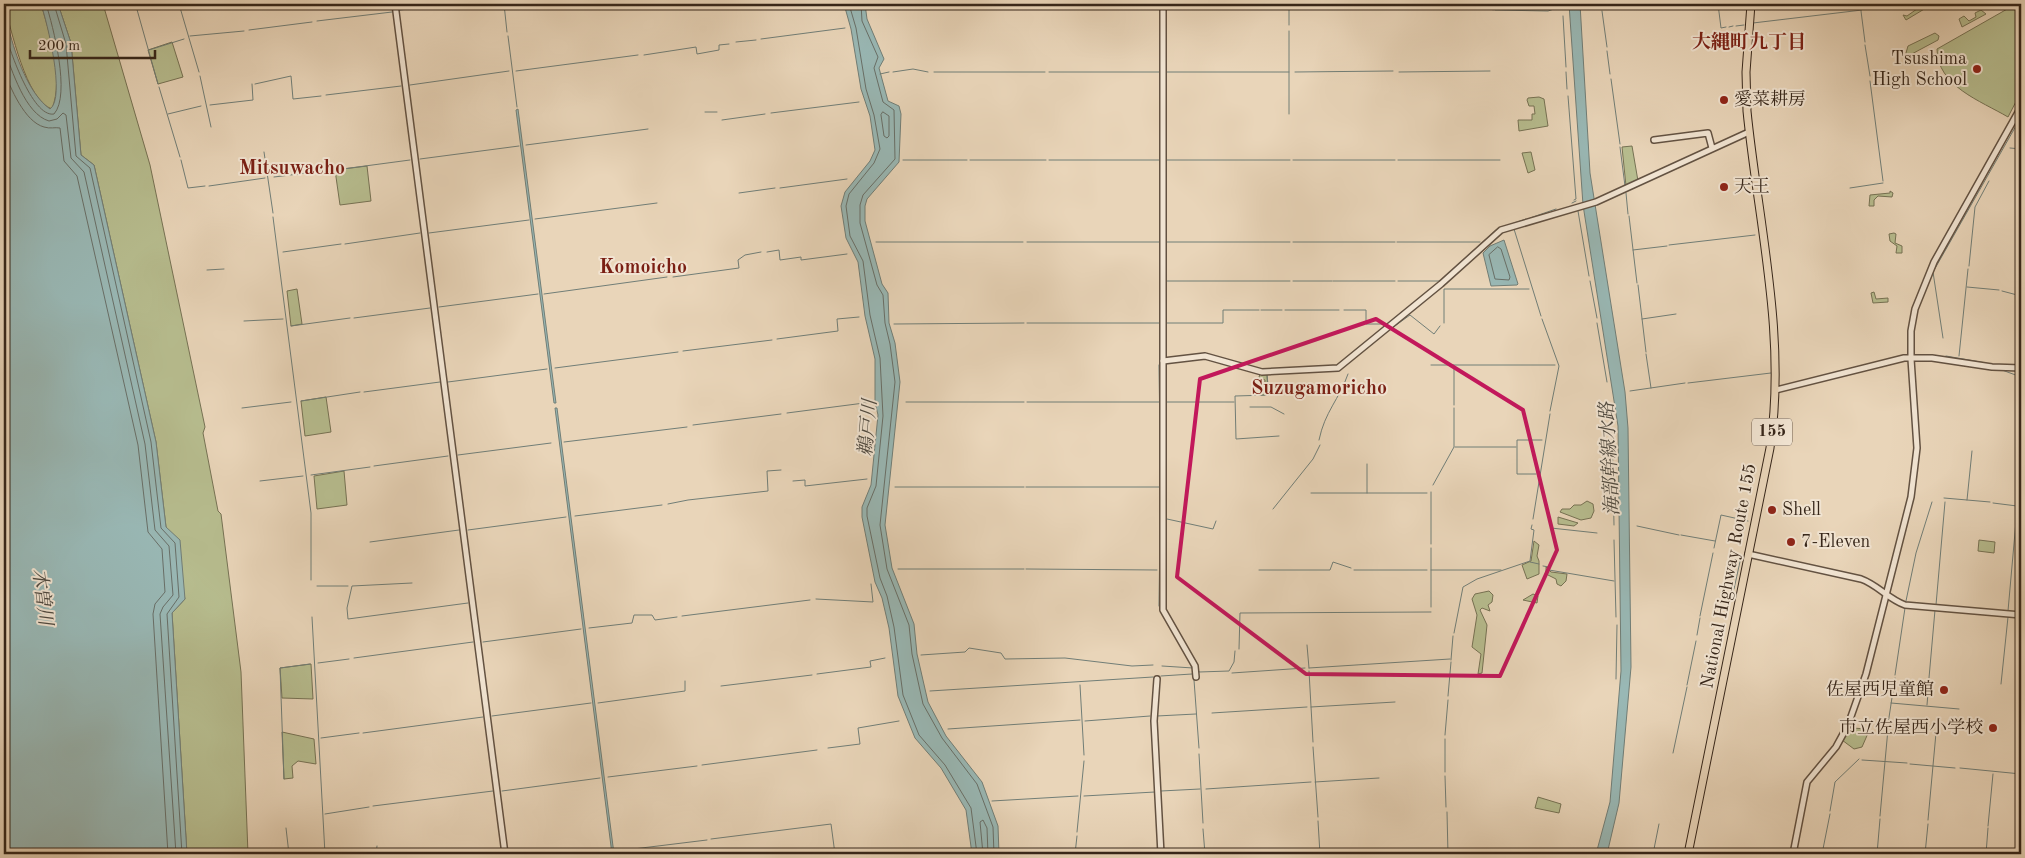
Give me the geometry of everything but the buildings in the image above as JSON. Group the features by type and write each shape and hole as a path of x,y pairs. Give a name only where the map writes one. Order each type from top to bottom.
{"highway":[{"name":"National Highway Route 155","path":"1688,854 1770,448 1776,390 1774,336 1749,132 1746,72 1752,4"}],"street":[{"path":"395,4 505,854"},
{"path":"1163,4 1163,610 1194,664 1196,677"},
{"path":"1793,854 1807,782 1836,747 1848,725 1866,674 1911,496 1915,472 1916,445 1910,359 1912,319 1927,276 2021,107"},
{"path":"1163,361 1205,356 1262,372 1338,368 1441,284 1498,232 1582,204 1594,202 1683,164 1712,148 1749,132"},
{"path":"1654,140 1708,133 1712,148"},
{"path":"1776,390 1904,358 1932,358 1992,367 2021,368"},
{"path":"1748,554 1861,579 1874,585 1894,601 1905,605 2021,615"},
{"path":"1157,679 1154,721 1161,854"}],"highlighted area":[{"path":"1376,319 1523,410 1557,550 1500,676 1306,674 1177,577 1200,379"}],"green space":[{"path":"4,4 41,4 52,42 56,70 57,83 52,109 43,103 27,79 15,46"},
{"path":"58,4 103,4 150,165 205,427 203,433 218,511 221,514 241,672 248,854 187,854 172,613 185,599 166,527 156,442 94,165 81,155 71,43"},
{"path":"1924,4 1926,8 1906,20 1903,15 1907,16"},
{"path":"2016,4 2021,4 2021,92 2008,117 1962,91 1952,83 1944,73 1939,62 1937,49"},
{"path":"1981,10 1986,14 1962,27 1959,19 1964,16 1969,21 1976,17 1975,13"},
{"path":"1935,33 1939,36 1938,40 1908,56 1906,53 1908,46"},
{"path":"172,42 183,77 158,84 148,50"},
{"path":"1539,97 1544,99 1548,126 1519,131 1518,120 1532,120 1532,114 1535,114 1534,106 1529,106 1528,98"},
{"path":"1632,146 1638,181 1626,186 1622,147"},
{"path":"1531,152 1535,170 1528,173 1522,153"},
{"path":"367,166 371,201 340,205 335,170"},
{"path":"1890,191 1893,193 1892,197 1878,196 1874,200 1874,206 1869,206 1870,195 1890,193"},
{"path":"1889,234 1896,234 1895,243 1902,246 1902,253 1896,253 1897,246 1890,241"},
{"path":"297,289 302,324 291,326 287,291"},
{"path":"1874,292 1876,299 1888,298 1888,302 1873,303 1871,293"},
{"path":"1260,374 1267,374 1268,395 1253,395 1264,392 1265,380 1259,377"},
{"path":"326,397 331,432 305,436 301,401"},
{"path":"344,471 347,505 317,509 314,476"},
{"path":"1587,501 1593,504 1594,511 1591,518 1581,520 1560,512 1562,509 1570,509 1574,505 1581,505"},
{"path":"1558,517 1578,523 1574,526 1558,524"},
{"path":"1979,540 1995,542 1994,553 1978,551"},
{"path":"1534,541 1539,545 1537,556 1539,574 1527,579 1522,565 1531,561"},
{"path":"1546,567 1551,572 1567,574 1566,581 1561,586 1557,584 1556,579 1546,574"},
{"path":"1489,591 1493,595 1492,602 1488,605 1490,611 1482,608 1480,610 1487,625 1482,673 1478,674 1481,654 1472,647 1477,615 1472,599 1475,594"},
{"path":"1533,594 1538,596 1537,603 1523,600"},
{"path":"311,664 313,699 282,698 280,668"},
{"path":"1852,728 1867,729 1869,731 1862,747 1854,749 1842,740"},
{"path":"282,732 314,739 316,764 298,761 292,766 293,778 284,779"},
{"path":"1538,797 1561,804 1559,813 1535,808"}],"water":[{"name":"木曽川","path":"4,4 9,30 19,62 35,94 50,109 54,102 56,76 51,42 41,4 58,4 71,43 81,155 94,165 156,442 166,527 180,540 185,599 172,613 187,854 4,854"},
{"path":"844,4 865,4 867,19 884,59 879,68 888,101 899,106 901,114 899,162 867,199 865,206 865,221 882,284 888,293 889,323 895,343 900,382 885,525 892,568 914,624 917,654 928,702 946,736 982,782 998,826 999,854 972,854 966,810 941,768 915,738 898,696 889,628 882,598 875,582 862,517 862,507 871,485 878,415 875,402 875,359 865,316 858,262 846,238 841,206 845,192 870,161 875,150 870,116 861,89 851,29"},
{"path":"1569,4 1580,4 1590,173 1625,392 1628,428 1631,667 1619,803 1607,854 1596,854 1610,802 1621,671 1618,426 1583,205"},
{"path":"518,109 556,403 554,403 516,110"},
{"path":"1504,240 1518,284 1491,286 1483,253 1490,246"},
{"path":"555,408 557,408 614,854 612,854"}],"waterway":[{"path":"138,4 136,6 158,84"},
{"path":"179,4 199,72"},
{"path":"400,10 451,4"},
{"path":"504,4 507,32"},
{"path":"1289,4 1289,25"},
{"path":"1492,4 1493,10"},
{"path":"1495,10 1548,11 1563,6 1563,4"},
{"path":"1585,5 1620,4"},
{"path":"1718,4 1721,28 1726,27"},
{"path":"1753,23 1862,10 1859,4"},
{"path":"1602,11 1607,47"},
{"path":"1861,11 1865,42"},
{"path":"317,21 392,12"},
{"path":"1563,16 1566,67"},
{"path":"249,30 312,22"},
{"path":"1736,26 1744,25"},
{"path":"1729,27 1733,26"},
{"path":"761,39 845,28"},
{"path":"190,36 244,31"},
{"path":"1289,31 1289,114"},
{"path":"508,36 517,107"},
{"path":"149,50 184,39"},
{"path":"736,42 756,40"},
{"path":"644,55 696,47 697,54 719,50 719,45 729,44"},
{"path":"1865,45 1870,76"},
{"path":"1607,51 1610,74"},
{"path":"516,71 638,55"},
{"path":"893,72 913,69 928,72"},
{"path":"410,85 509,71"},
{"path":"1295,72 1393,71"},
{"path":"1399,72 1490,71"},
{"path":"880,74 889,72"},
{"path":"934,72 1045,72"},
{"path":"1049,72 1160,72"},
{"path":"1166,72 1289,72"},
{"path":"1566,72 1567,89"},
{"path":"200,76 211,127"},
{"path":"255,84 291,76 293,99 321,96"},
{"path":"1611,79 1620,144"},
{"path":"1870,81 1883,181"},
{"path":"210,105 253,100 252,84"},
{"path":"326,95 401,86"},
{"path":"159,87 180,157"},
{"path":"1568,96 1576,199 1574,200"},
{"path":"771,113 859,102"},
{"path":"168,114 201,106"},
{"path":"705,112 717,112"},
{"path":"722,120 765,114"},
{"path":"1943,338 1933,272 2021,117"},
{"path":"526,145 648,129"},
{"path":"420,159 519,146"},
{"path":"1620,147 1625,186"},
{"path":"2010,148 2021,149"},
{"path":"264,152 273,213"},
{"path":"181,160 188,188 205,186"},
{"path":"335,170 410,160"},
{"path":"903,160 967,160"},
{"path":"970,160 1046,160"},
{"path":"1049,160 1160,160"},
{"path":"1166,160 1290,160"},
{"path":"1293,160 1395,160"},
{"path":"1398,160 1500,160"},
{"path":"274,177 331,170"},
{"path":"209,186 265,178"},
{"path":"780,188 847,179"},
{"path":"1969,266 1975,207 1989,181"},
{"path":"1850,188 1883,183"},
{"path":"739,193 775,188"},
{"path":"1626,193 1628,214"},
{"path":"1572,203 1576,201"},
{"path":"535,219 657,203"},
{"path":"1160,205 1160,279"},
{"path":"1530,218 1556,209"},
{"path":"1578,211 1589,276"},
{"path":"1629,216 1637,283"},
{"path":"273,217 311,513 311,580"},
{"path":"1398,281 1440,281 1497,229 1526,219"},
{"path":"429,233 529,220"},
{"path":"1514,229 1541,316"},
{"path":"345,244 420,233"},
{"path":"1669,245 1755,235"},
{"path":"876,242 1023,242"},
{"path":"1027,242 1160,242"},
{"path":"1166,242 1290,242"},
{"path":"1293,242 1395,242"},
{"path":"1397,242 1480,242"},
{"path":"283,252 341,244"},
{"path":"1633,250 1667,246"},
{"path":"767,252 779,250 780,260 801,257 801,260 847,254"},
{"path":"673,277 739,268 738,260 745,255 761,252"},
{"path":"207,270 224,269"},
{"path":"1959,356 1968,269"},
{"path":"544,294 667,277"},
{"path":"1166,281 1290,281"},
{"path":"1293,281 1332,281"},
{"path":"1333,281 1395,281"},
{"path":"1590,281 1597,318"},
{"path":"1398,315 1436,285"},
{"path":"1638,285 1646,352"},
{"path":"1160,286 1160,331"},
{"path":"1967,287 1999,290"},
{"path":"1444,323 1444,289 1529,289"},
{"path":"2002,291 2021,296"},
{"path":"439,307 538,294"},
{"path":"354,318 430,308"},
{"path":"1166,323 1223,323 1223,310 1259,310"},
{"path":"1261,310 1282,310"},
{"path":"1285,310 1339,310"},
{"path":"1344,310 1366,310 1366,324 1386,324"},
{"path":"1642,319 1676,314"},
{"path":"1392,328 1410,315 1434,334 1440,326"},
{"path":"777,339 838,331 837,319 859,317"},
{"path":"1391,321 1395,317"},
{"path":"291,326 350,318"},
{"path":"244,321 283,319"},
{"path":"1542,319 1559,366 1550,411"},
{"path":"894,324 1024,323"},
{"path":"1027,323 1160,323"},
{"path":"1597,323 1607,382"},
{"path":"1338,364 1384,327"},
{"path":"683,351 772,340"},
{"path":"555,368 678,352"},
{"path":"1646,354 1651,388"},
{"path":"1946,356 1986,363"},
{"path":"1159,365 1160,440"},
{"path":"1431,365 1454,365 1454,405"},
{"path":"1454,365 1555,365"},
{"path":"448,382 547,369"},
{"path":"2002,370 2021,377"},
{"path":"1688,383 1771,373"},
{"path":"1319,440 1328,413 1341,391 1348,374"},
{"path":"1267,375 1269,395 1235,396 1236,439 1279,436"},
{"path":"364,392 440,382"},
{"path":"1630,391 1685,383"},
{"path":"301,401 360,392"},
{"path":"242,408 291,402"},
{"name":"鵜戸川","path":"787,413 872,402"},
{"path":"906,402 1024,402"},
{"path":"1027,402 1159,402"},
{"path":"1166,402 1234,402"},
{"path":"1250,407 1271,407 1284,414"},
{"path":"1433,485 1454,447 1454,408"},
{"path":"693,425 781,414"},
{"path":"1533,519 1550,414"},
{"path":"564,442 687,427"},
{"name":"海部幹線水路","path":"1612,429 1614,525"},
{"path":"1536,474 1517,474 1517,440 1542,440"},
{"path":"458,455 551,443"},
{"path":"1273,509 1313,459 1320,445"},
{"path":"1160,446 1160,526"},
{"path":"1455,447 1516,447"},
{"path":"1967,500 1972,451"},
{"path":"374,466 448,456"},
{"path":"1367,464 1367,493"},
{"path":"311,475 370,467"},
{"path":"668,504 768,491 767,471 781,470"},
{"path":"260,481 303,476"},
{"path":"793,481 805,480 805,486 867,479"},
{"path":"1993,503 2017,506 2021,479"},
{"path":"895,487 1024,487"},
{"path":"1026,487 1159,487"},
{"path":"1431,492 1431,544"},
{"path":"1311,493 1427,493"},
{"path":"1944,498 1990,502"},
{"path":"1906,601 1916,553 1932,502"},
{"path":"1936,605 1945,502"},
{"path":"575,516 662,505"},
{"path":"2008,611 2017,510"},
{"path":"1714,548 1721,515 1748,521"},
{"path":"468,530 566,517"},
{"path":"1167,519 1213,529 1216,521"},
{"path":"1454,633 1463,587 1477,579 1530,561 1534,530 1531,529 1532,525"},
{"path":"1637,526 1679,535"},
{"path":"1551,528 1597,533"},
{"path":"370,542 459,530"},
{"path":"1159,606 1160,531"},
{"path":"1681,535 1715,541"},
{"path":"1614,540 1616,617"},
{"path":"1431,548 1431,607"},
{"path":"1700,616 1713,553"},
{"path":"1734,589 1741,557"},
{"path":"1259,570 1330,570 1333,562 1351,568"},
{"path":"1530,562 1539,564"},
{"path":"1543,566 1549,567 1549,570 1614,581"},
{"path":"898,569 1024,569"},
{"path":"1026,569 1157,570"},
{"path":"1354,570 1427,570"},
{"path":"1431,570 1501,570"},
{"path":"412,583 352,586 347,608 348,619 468,603"},
{"path":"816,599 873,602 871,584"},
{"path":"317,586 348,586"},
{"path":"682,616 810,600"},
{"path":"1895,675 1905,608"},
{"path":"1929,678 1935,610"},
{"path":"1239,649 1240,613 1431,612"},
{"path":"589,628 632,623 634,615 652,615 655,620 677,617"},
{"path":"312,617 325,854"},
{"path":"2001,684 2008,617 2021,618"},
{"path":"1697,635 1700,618"},
{"path":"1616,679 1617,625"},
{"path":"483,642 581,629"},
{"path":"1451,660 1453,636"},
{"path":"1687,685 1696,641"},
{"path":"354,658 473,642"},
{"path":"1307,645 1309,668"},
{"path":"921,655 965,652 969,648 1001,653 1005,659 1065,658 1132,666 1153,665"},
{"path":"1198,669 1199,672 1229,671 1234,662 1235,651"},
{"path":"817,674 871,667 870,661 885,658"},
{"path":"318,663 349,659"},
{"path":"1309,668 1450,659"},
{"path":"1448,696 1451,662"},
{"path":"284,779 280,668 310,664"},
{"path":"1162,666 1193,668"},
{"path":"1232,673 1305,668"},
{"path":"1309,671 1313,742"},
{"path":"1161,676 1192,674"},
{"path":"721,686 812,675"},
{"path":"930,691 1153,677"},
{"path":"1888,724 1895,678"},
{"path":"1194,680 1199,748"},
{"path":"598,703 685,691 685,681"},
{"path":"1927,705 1929,681"},
{"path":"1080,685 1084,755"},
{"path":"1673,753 1687,687"},
{"path":"1445,735 1448,700"},
{"path":"1311,707 1395,702"},
{"path":"492,716 591,703"},
{"path":"1891,703 1959,709"},
{"path":"1212,713 1307,707"},
{"path":"1157,716 1196,714"},
{"path":"1085,721 1150,716"},
{"path":"363,733 483,717"},
{"path":"948,729 1080,720"},
{"path":"828,748 860,744 858,728 899,721"},
{"path":"1880,816 1888,729"},
{"path":"321,738 359,733"},
{"path":"1928,820 1936,733"},
{"path":"1445,739 1445,772"},
{"path":"1313,747 1318,817"},
{"path":"702,765 817,750"},
{"path":"1199,754 1203,823"},
{"path":"1830,811 1835,782 1859,759"},
{"path":"1862,760 1907,763"},
{"path":"1077,832 1084,761"},
{"path":"1910,764 1955,768"},
{"path":"608,777 697,766"},
{"path":"1960,768 2021,774"},
{"path":"1988,826 1993,774"},
{"path":"1445,776 1446,807"},
{"path":"502,791 600,778"},
{"path":"1315,782 1379,778"},
{"path":"1206,789 1311,782"},
{"path":"1161,791 1200,789"},
{"path":"373,806 493,791"},
{"path":"1084,796 1155,792"},
{"path":"992,801 1078,796"},
{"path":"325,814 369,807"},
{"path":"1447,812 1448,854"},
{"path":"1822,854 1830,814"},
{"path":"1877,854 1880,819"},
{"path":"1318,821 1320,854"},
{"path":"711,839 831,824 835,854"},
{"path":"1653,854 1659,824"},
{"path":"1925,854 1928,824"},
{"path":"286,828 289,854"},
{"path":"1986,854 1988,828"},
{"path":"1203,829 1205,854"},
{"path":"1075,854 1077,836"},
{"path":"617,851 707,840"},
{"path":"376,854 377,846"},
{"path":"1361,854 1448,849"},
{"path":"1783,854 1784,849"},
{"path":"594,854 609,852"}],"place":[{"name":"Tsushima High School","path":"1977,69"},
{"name":"愛菜耕房","path":"1724,100"},
{"name":"天王","path":"1724,187"},
{"name":"Shell","path":"1772,510"},
{"name":"7-Eleven","path":"1791,542"},
{"name":"佐屋西児童館","path":"1944,690"},
{"name":"市立佐屋西小学校","path":"1993,728"}],"district":[{"name":"大縄町九丁目","path":"1749,43"},
{"name":"Mitsuwacho","path":"292,169"},
{"name":"Komoicho","path":"643,268"},
{"name":"Suzugamoricho","path":"1319,389"}]}
